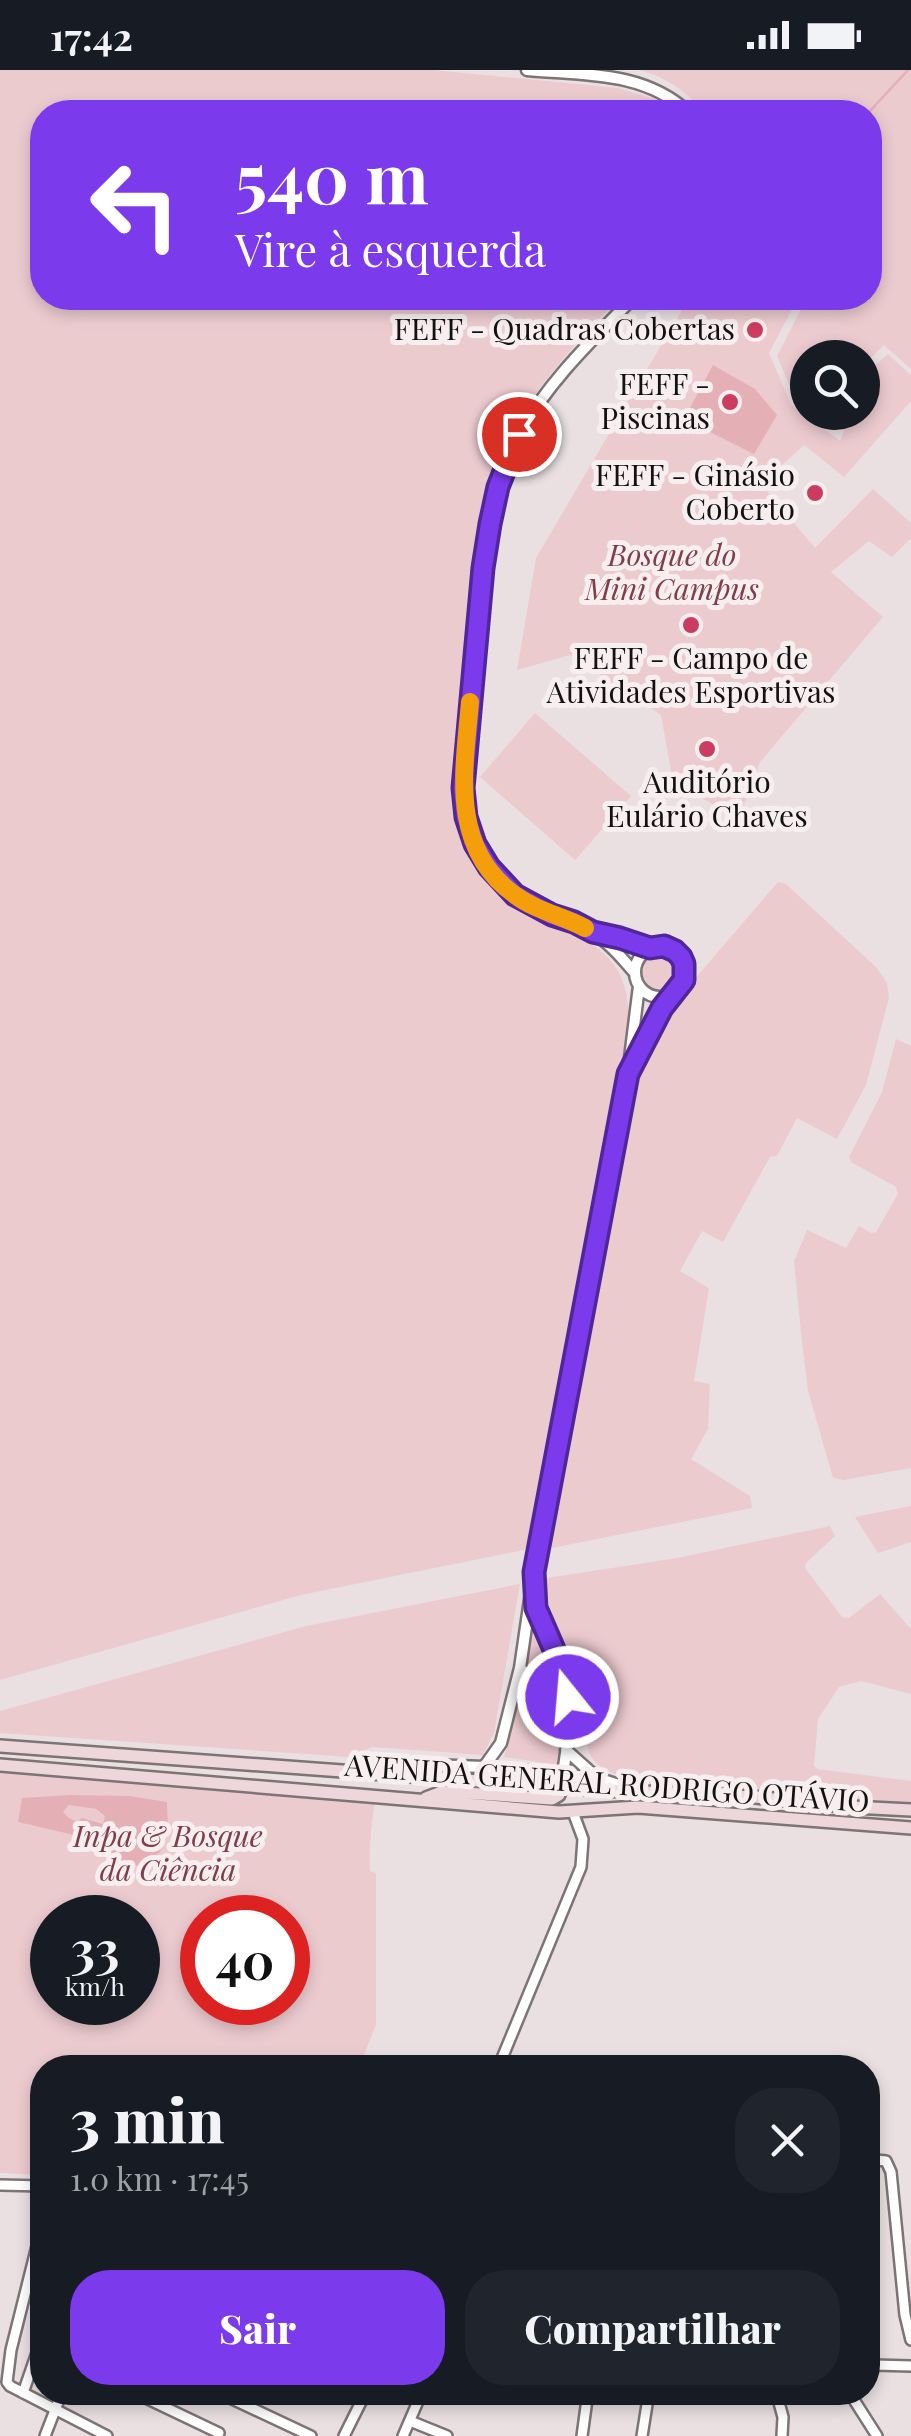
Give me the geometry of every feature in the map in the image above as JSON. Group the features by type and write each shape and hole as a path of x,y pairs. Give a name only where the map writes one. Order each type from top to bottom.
{"main road":[{"name":"AVENIDA GENERAL RODRIGO OTÁVIO","path":"0,1746 344,1772 562,1781 641,1793 754,1797 911,1810"},
{"name":"AVENIDA GENERAL RODRIGO OTÁVIO","path":"0,1765 573,1812 638,1807 911,1828"},
{"path":"422,1800 442,1792 552,1799 559,1794 562,1781"}],"street":[{"path":"527,70 644,84 672,100"},
{"path":"621,310 543,399 519,434 498,487 483,568 463,788 466,817 475,844 500,881 515,895 593,932 634,972 644,992 660,998 675,993"},
{"path":"593,932 650,948 664,946 675,951 684,964 684,980 651,1028 628,1074"},
{"path":"634,972 639,958 650,948"},
{"path":"484,1767 501,1743 520,1668 534,1572 628,1074 639,986"},
{"path":"534,1572 536,1608 566,1685 569,1708 562,1781"},
{"path":"520,1668 538,1683"},
{"path":"515,1691 538,1683 566,1685"},
{"path":"566,1750 596,1778"},
{"name":"AVENIDA GENERAL RODRIGO OTÁVIO","path":"344,1772 374,1762 484,1767 562,1781 596,1778 641,1793"},
{"path":"503,2055 581,1867 583,1839 573,1812"},
{"path":"880,2160 886,2161 891,2172 905,2315 911,2340"},
{"path":"1,2187 30,2186"},
{"path":"30,2274 7,2382 30,2396"},
{"path":"880,2364 911,2366"},
{"path":"23,2392 30,2372"},
{"path":"46,2405 107,2436"},
{"path":"45,2436 57,2405"},
{"path":"161,2405 219,2432"},
{"path":"245,2405 311,2436"},
{"path":"344,2436 360,2405"},
{"path":"404,2436 417,2405"},
{"path":"582,2436 586,2405"},
{"path":"645,2435 648,2405"},
{"path":"780,2405 782,2436"},
{"path":"858,2405 878,2436"},
{"path":"410,2421 448,2436"}],"green space":[{"path":"0,70 433,70 618,88 655,99 30,100 30,310 608,310 543,384 496,464 482,509 474,557 453,789 463,837 485,880 509,902 578,936 608,958 626,992 628,1013 620,1076 531,1539 524,1550 301,1595 0,1680"},
{"path":"639,70 911,70 911,369 884,345 880,349 880,340 790,340 790,387 777,356 801,310 882,310 882,100 692,100 675,86"},
{"name":"Bosque do Mini Campus","path":"682,310 792,310 769,353 790,402 790,430 825,430 840,441 844,430 880,430 880,361 888,354 911,375 911,401 844,477 804,445 761,484 815,548 873,489 911,523 911,538 892,557 869,541 831,572 883,617 760,762 739,819 673,782 661,715 570,655 517,670 536,558"},
{"path":"535,713 631,796 575,860 480,777"},
{"path":"778,882 786,884 876,967 887,983 889,998 866,1085 837,1139 797,1118 777,1156 770,1157 723,1242 702,1231 680,1271 709,1288 694,1381 710,1384 708,1429 691,1459 750,1496 752,1508 552,1548 548,1541 635,1077 650,1043 686,989"},
{"path":"660,953 673,958 678,971 673,984 660,989 647,984 642,971 647,958"},
{"path":"896,1039 911,1046 911,1468 844,1480 833,1478 808,1391 794,1261 807,1230 846,1248 859,1226 876,1232 898,1194 896,1187 851,1162 849,1157 882,1092"},
{"path":"911,1506 911,1542 878,1553 855,1517"},
{"path":"830,1526 835,1536 805,1568 842,1617 849,1618 880,1594 911,1629 911,1694 861,1681 839,1687 818,1719 814,1766 911,1781 911,1803 646,1783 616,1774 595,1762 587,1746 583,1671 556,1625 547,1578 677,1558"},
{"path":"520,1584 494,1733 483,1755 372,1747 350,1757 0,1733 0,1711 306,1626"},
{"path":"532,1613 536,1613 557,1675 537,1675 522,1663"},
{"path":"534,1688 551,1690 565,1699 557,1765 504,1757 519,1698"},
{"name":"Inpa & Bosque da Ciência","path":"0,1770 375,1802 370,1871 376,1873 376,2025 364,2055 30,2055 30,2174 0,2173"}],"shaded area":[{"name":"FEFF - Piscinas","path":"713,365 755,389 777,415 754,454 684,419"},
{"path":"130,1796 167,1802 168,1830 160,1852 140,1867 70,1834 18,1822 22,1798","holes":["69,1805 96,1809 105,1816 103,1824 82,1818 77,1822 63,1812"]}],"waterway":[{"path":"880,100 908,70"}],"slow traffic":[{"path":"470,702 463,788 466,817 475,844 489,867 515,895 585,928"}],"place":[{"name":"FEFF - Quadras Cobertas","path":"755,330"},
{"name":"FEFF - Piscinas","path":"730,402"},
{"name":"FEFF - Ginásio Coberto","path":"815,493"},
{"name":"FEFF - Campo de Atividades Esportivas","path":"691,625"},
{"name":"Auditório Eulário Chaves","path":"707,749"}],"route":[{"path":"519,434 498,487 483,568 463,788 466,817 475,844 489,867 515,895 593,932 650,948 670,948 681,957 686,972 680,987 662,1008 628,1074 534,1572 536,1608 556,1654 568,1697"}]}
